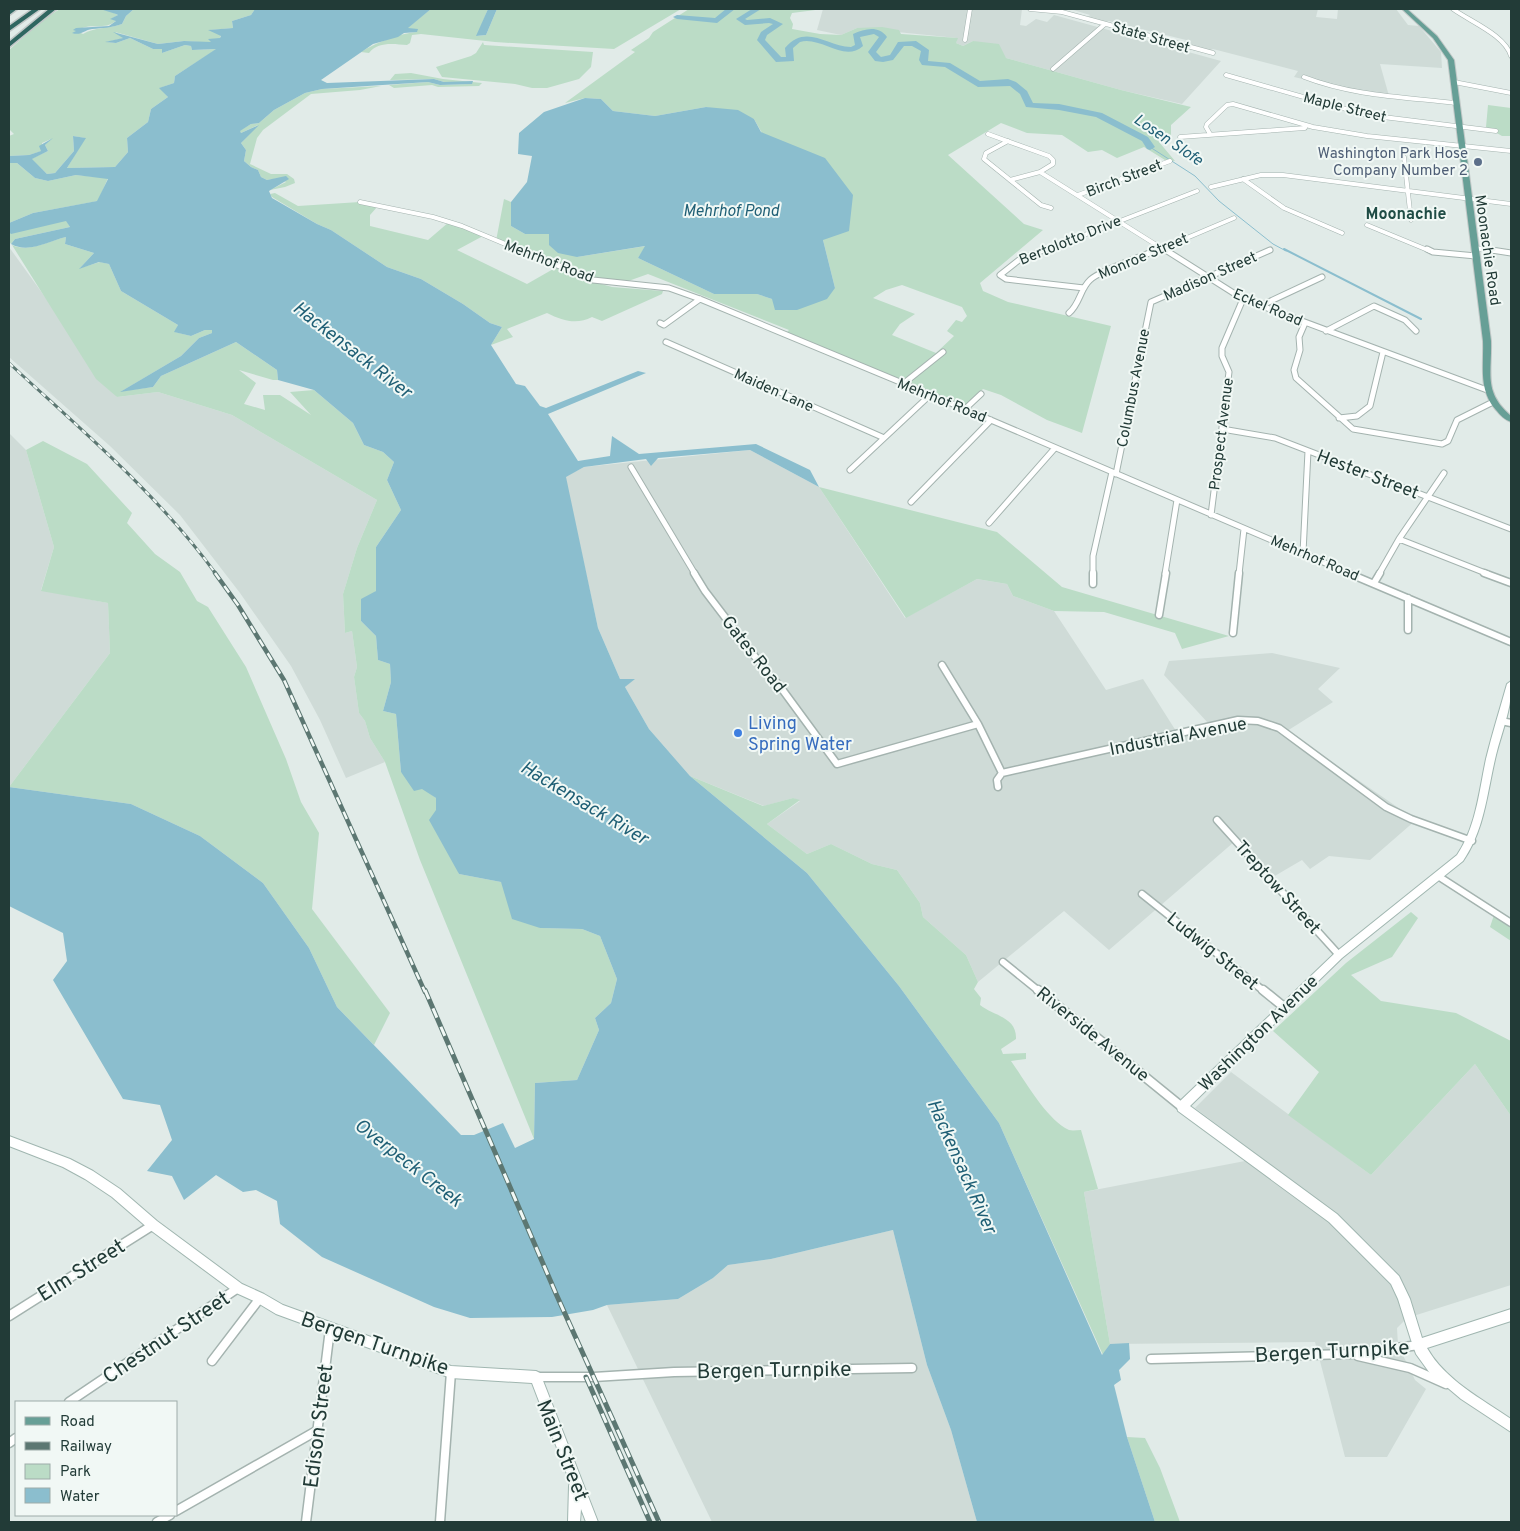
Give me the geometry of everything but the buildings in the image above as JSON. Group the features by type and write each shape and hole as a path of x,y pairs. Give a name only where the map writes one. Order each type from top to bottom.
{"highway":[{"path":"9,13 14,9"},
{"path":"9,25 30,9"},
{"path":"9,29 37,9"},
{"path":"9,45 53,9"}],"main road":[{"name":"Moonachie Road","path":"1404,9 1435,37 1452,60 1488,356 1487,390"},
{"path":"1487,390 1493,402 1511,420"}],"street":[{"path":"965,40 970,9"},
{"name":"State Street","path":"1030,9 1062,12 1213,53"},
{"path":"1453,9 1468,20 1491,31 1509,48 1511,56"},
{"path":"1053,68 1105,24"},
{"name":"Maple Street","path":"1226,75 1367,115 1496,132"},
{"path":"1304,77 1345,90 1456,103"},
{"path":"1454,82 1511,92"},
{"path":"1210,134 1206,127 1207,124 1230,104 1319,128 1462,148 1511,152"},
{"path":"1180,136 1319,128"},
{"path":"988,134 1052,158 1052,164 1040,172 1010,180"},
{"path":"1008,141 986,153 984,157 1041,205 1051,208"},
{"path":"1404,157 1411,220"},
{"name":"Birch Street","path":"1078,195 1170,161"},
{"name":"Eckel Road","path":"1040,172 1243,299 1487,390"},
{"path":"1211,187 1267,174 1511,204"},
{"path":"1243,179 1284,208 1342,233"},
{"name":"Bertolotto Drive","path":"1084,288 1006,279 1000,274 1016,261 1196,191"},
{"name":"Mehrhof Road","path":"360,202 433,217 462,226 593,280 669,288 700,299 929,396 965,409 1511,642"},
{"name":"Monroe Street","path":"1069,313 1078,306 1086,282 1095,276 1234,218"},
{"path":"1367,225 1433,252 1476,256"},
{"path":"1475,248 1511,253"},
{"name":"Madison Street","path":"1150,302 1270,250"},
{"path":"1260,306 1322,277"},
{"path":"660,323 664,325 700,299"},
{"name":"Prospect Avenue","path":"1211,515 1229,372 1222,356 1222,348 1243,299"},
{"name":"Columbus Avenue","path":"1114,473 1150,302"},
{"path":"1326,330 1374,306 1405,320 1416,331"},
{"path":"1305,323 1299,337 1300,350 1294,374 1299,382 1348,425 1361,431 1442,444 1448,441 1456,420 1493,402"},
{"name":"Maiden Lane","path":"666,342 882,437"},
{"path":"903,384 943,352"},
{"path":"1340,418 1357,416 1370,406 1383,352"},
{"path":"965,409 981,394"},
{"path":"850,470 882,437 929,396"},
{"path":"911,502 991,420"},
{"name":"Hester Street","path":"1222,429 1275,438 1511,529"},
{"path":"989,523 1055,448"},
{"path":"1303,554 1308,451"},
{"name":"Gates Road","path":"630,467 705,591 769,675 779,685 837,764 978,724"},
{"path":"1093,584 1093,556 1114,473"},
{"path":"1374,583 1426,496 1444,474"},
{"path":"1159,615 1177,500"},
{"path":"1233,633 1244,529"},
{"path":"1399,539 1511,584"},
{"path":"1408,598 1408,630"},
{"path":"942,665 978,724 1002,773 997,780 998,787"},
{"name":"Washington Avenue","path":"1419,1345 1401,1290 1395,1280 1333,1218 1182,1107 1339,955 1460,858 1472,841 1506,722 1511,684"},
{"name":"Industrial Avenue","path":"1002,773 1238,720 1258,721 1269,723 1288,733 1386,807 1472,841"},
{"name":"Treptow Street","path":"1218,820 1339,955"},
{"path":"1438,876 1511,922"},
{"name":"Ludwig Street","path":"1142,894 1284,1008"},
{"name":"Riverside Avenue","path":"1003,962 1182,1107"},
{"name":"Bergen Turnpike","path":"9,1141 89,1175 116,1193 153,1225 238,1288 280,1310 451,1372 536,1377 594,1377 674,1372 912,1368"},
{"name":"Elm Street","path":"9,1316 153,1225"},
{"name":"Chestnut Street","path":"70,1401 238,1288"},
{"path":"212,1361 260,1298"},
{"path":"1419,1345 1511,1314"},
{"name":"Edison Street","path":"306,1522 330,1329"},
{"name":"Bergen Turnpike","path":"1151,1359 1350,1354 1419,1345 1426,1359 1437,1373 1511,1426"},
{"path":"1350,1354 1410,1368 1461,1391"},
{"path":"440,1522 451,1372"},
{"name":"Main Street","path":"536,1377 592,1522"},
{"path":"178,1510 318,1430"},
{"path":"574,1522 575,1481"},
{"path":"157,1522 168,1516"}],"shaded area":[{"path":"823,9 1022,9 1020,25 1026,26 1036,19 1047,22 1054,15 1221,61 1182,104 1121,90 1006,58 973,41 963,46 956,43 957,38 857,28 841,35 817,30"},
{"path":"1022,9 1055,9 1054,11"},
{"path":"1070,9 1318,9 1316,17 1337,19 1338,9 1396,9 1408,25 1419,26 1441,52 1442,68 1380,64 1389,96 1369,94 1294,77 1298,71 1213,49 1206,53 1180,47 1186,40 1109,21 1098,23 1085,20 1090,15"},
{"path":"9,247 117,397 158,392 232,415 377,500 357,548 343,594 345,633 352,631 357,667 354,677 359,713 365,721 370,738 385,762 346,778 320,720 291,666 240,593 180,515 110,446 9,357"},
{"path":"9,433 26,450 54,547 41,590 108,603 110,653 9,787"},
{"path":"750,450 819,487 905,618 977,579 1007,584 1013,596 1054,611 1106,690 1143,679 1176,731 1208,723 1164,675 1169,661 1272,653 1340,668 1318,689 1333,702 1287,731 1416,820 1370,860 1329,856 1310,869 1302,860 1268,880 1234,842 1109,950 1064,911 978,982 966,955 923,917 920,903 897,870 872,864 831,844 807,854 767,824 800,801 793,798 764,806 690,776 649,729 625,687 634,679 620,679 598,628 565,477 584,467"},
{"path":"1475,1064 1511,1116 1511,1285 1407,1318 1397,1328 1398,1345 1415,1380 1426,1389 1387,1457 1345,1457 1315,1342 1110,1344 1084,1192 1245,1161 1252,1151 1195,1108 1231,1072 1371,1175"},
{"path":"893,1230 927,1365 951,1430 977,1522 712,1522 607,1305 678,1299 713,1278 728,1265 771,1259"}],"green space":[{"path":"60,9 98,9 118,15 111,19 117,20 112,24 82,28 77,31 83,34 92,30 122,24 126,16 134,9 255,9 251,15 232,21 233,28 210,30 221,35 220,38 212,43 184,41 158,44 115,32 124,38 107,42 116,43 130,38 153,49 163,49 162,53 185,45 191,46 192,50 217,49 175,76 174,83 160,88 168,97 151,109 148,122 127,138 128,152 115,167 67,168 85,138 73,136 74,151 55,173 47,174 31,159 48,151 45,145 51,139 42,143 42,151 29,155 9,156 9,136 14,134 9,129 9,50 44,19"},
{"path":"431,9 488,9 477,36 486,35 497,9 681,9 614,49 495,42 421,34 412,35 410,43 407,45 386,44 373,49 369,53 361,52 388,39 417,32 407,28"},
{"path":"689,9 823,9 792,13 790,18 793,24 792,29 820,34 841,35 857,28 882,27 899,30 901,34 958,38 956,43 963,46 973,41 999,44 1006,58 1191,107 1171,125 1171,136 1159,142 1175,161 1165,160 1144,147 1117,158 1102,150 1088,152 1062,135 1027,133 1001,123 948,155 1024,224 1043,230 980,283 983,291 1008,302 1111,326 1082,433 1047,420 1001,395 983,389 964,406 787,332 789,330 648,274 620,284 593,280 496,241 504,199 511,202 511,226 525,234 550,234 577,257 646,246 638,258 714,294 757,294 772,299 835,288 823,240 754,119 706,107 655,116 613,111 601,99 585,98 565,103 635,52 631,50 649,38 653,32","holes":["902,285 962,307 967,316 962,322 956,320 947,331 954,336 936,353 892,335 900,324 915,314 873,298 886,290"]},
{"path":"483,42 484,45 593,52 591,67 579,79 547,88 532,88 515,84 442,77 436,67 471,56 476,53"},
{"path":"411,73 482,83 479,86 438,87 432,85 394,88 389,85 428,82 440,85 471,84 472,82 444,82 434,79 390,80 395,74"},
{"path":"381,86 360,90 311,94 263,130 257,138 250,164 271,174 287,174 294,179 295,183 270,190 286,182 280,178 267,180 261,177 258,170 244,161 246,150 241,143 258,125 241,133 239,131 251,124 259,123 274,110 305,93 322,89"},
{"path":"1488,105 1511,108 1511,136 1502,136 1486,127"},
{"path":"9,163 17,163 35,178 48,181 76,175 108,178 98,201 33,213 9,223"},
{"path":"275,193 298,206 360,202 378,206 370,215 370,226 428,240 449,222 483,236 457,250 527,284 555,268 612,287 663,291 662,294 602,321 592,317 581,321 570,321 547,313 507,329 513,337 491,345 502,327 490,323 463,304 421,279 387,267 331,230 317,224 270,194"},
{"path":"66,220 70,227 15,239 11,244 9,241 9,232 12,233"},
{"path":"66,237 65,244 94,253 80,268 100,262 109,264 121,291 178,325 175,332 191,336 205,330 212,330 212,333 199,338 181,356 122,391 153,387 161,376 236,342 277,370 278,380 239,370 256,383 244,404 265,410 263,395 280,395 311,415 290,392 314,390 353,423 364,445 383,452 394,462 387,480 401,510 376,547 376,591 361,621 376,636 378,660 390,664 391,682 383,711 396,714 401,772 436,798 436,810 459,874 501,882 540,928 582,929 600,936 617,979 611,1003 595,1018 599,1030 577,1080 535,1083 534,1139 420,860 385,762 370,738 365,721 359,713 354,677 357,667 352,631 345,633 343,594 357,548 377,500 232,415 158,392 117,397 96,379 12,245 25,248 39,246"},
{"path":"43,441 87,464 132,513 127,523 155,554 180,572 197,601 208,607 246,667 286,759 301,802 319,833 312,909 390,1013 374,1045 337,1007 309,948 263,883 200,836 131,804 9,787 110,653 108,603 41,591 54,547 26,450"},
{"path":"819,487 997,532 1062,587 1229,636 1182,649 1175,633 1104,612 1054,611 1013,596 1007,584 977,579 906,618"},
{"path":"690,776 763,806 793,798 800,800 767,824 807,854 831,844 872,864 897,870 920,903 923,917 966,955 978,982 974,989 981,998 980,1005 1009,1021 1013,1026 1016,1039 1001,1049 1003,1054 1026,1053 1026,1059 1011,1061 1044,1109 1052,1118 1069,1130 1081,1130 1098,1189 1084,1192 1110,1344 1103,1355 999,1123 899,986 807,873"},
{"path":"1411,912 1418,918 1392,957 1351,975 1381,1001 1456,1013 1511,1041 1511,1116 1475,1064 1371,1175 1288,1115 1319,1072 1273,1031 1346,963"},
{"path":"1495,912 1511,922 1511,941 1490,927"},
{"path":"1127,1437 1145,1438 1160,1468 1180,1522 1155,1522"}],"water":[{"path":"100,9 134,9 126,16 122,24 78,34 72,33 76,31 73,30 76,28 109,26 116,21 110,19 118,15"},
{"path":"255,9 431,9 408,28 418,29 417,32 404,33 398,37 373,44 321,80 327,83 434,79 444,82 473,81 472,84 440,85 428,82 322,89 305,93 274,110 259,123 251,124 240,131 241,133 259,125 241,143 246,150 244,161 258,170 261,177 267,180 286,176 289,179 269,191 272,198 331,230 387,267 421,279 463,304 490,323 502,327 491,345 516,384 525,386 540,406 546,408 638,371 646,373 548,414 578,461 610,456 612,436 639,454 756,444 810,470 819,487 750,450 658,458 651,466 646,459 584,467 566,477 598,628 620,679 635,679 625,687 649,729 690,776 807,873 899,986 999,1123 1102,1355 1110,1344 1129,1343 1130,1359 1119,1370 1121,1380 1114,1385 1127,1437 1155,1522 977,1522 951,1430 927,1365 893,1230 771,1259 728,1265 713,1278 678,1299 607,1305 593,1310 552,1317 470,1318 434,1307 322,1257 280,1224 277,1201 256,1190 243,1192 216,1175 184,1200 172,1176 147,1171 172,1140 160,1105 123,1099 53,980 67,961 63,933 9,906 9,787 131,804 200,836 263,883 309,948 337,1007 461,1135 474,1135 503,1123 515,1148 534,1139 535,1083 577,1080 599,1030 595,1018 611,1003 617,979 600,936 582,929 540,928 512,919 501,882 459,874 429,820 436,810 436,798 422,789 414,791 401,772 396,714 383,711 391,682 390,664 378,660 376,636 361,621 361,599 376,591 376,547 401,510 387,480 394,462 383,452 364,445 353,423 314,390 278,380 277,370 236,342 161,376 153,387 120,392 181,356 199,338 212,333 212,330 205,330 191,336 174,332 178,325 121,291 109,264 99,262 79,269 94,253 65,244 66,237 25,248 11,244 15,239 70,227 66,221 11,234 9,232 9,223 33,213 97,201 108,179 76,175 48,181 35,178 17,163 9,163 9,156 29,155 41,151 39,146 53,138 45,145 48,151 32,159 47,174 55,173 74,151 73,136 86,138 67,168 115,167 128,152 127,138 148,122 151,109 168,97 159,88 174,83 175,76 216,49 192,50 191,46 185,45 162,53 162,49 153,49 130,38 116,43 105,42 123,38 113,32 158,44 184,41 211,42 208,39 220,38 221,36 208,30 233,28 232,21 251,15"},
{"path":"488,9 497,9 486,35 476,36"},
{"name":"Mehrhof Pond","path":"585,98 601,99 613,111 655,116 706,107 738,110 754,119 761,132 825,158 853,195 849,231 823,240 835,288 827,299 797,310 775,310 772,299 757,294 714,294 638,258 645,246 577,257 558,253 549,245 549,234 525,234 511,226 511,202 527,182 532,156 518,154 519,133 544,112"}],"waterway":[{"name":"Losen Slofe","path":"677,17 717,21 731,9"},
{"name":"Losen Slofe","path":"757,9 740,19 745,23 770,20 779,24 764,34 761,40 779,60 791,59 789,48 797,41 806,38 852,50 859,46 856,36 867,32 878,32 883,37 872,52 878,59 890,58 901,44 913,43 925,50 923,60 925,63 947,65 978,84 1008,82 1013,84 1024,93 1029,105 1032,106 1059,107 1099,115 1145,139 1150,147"},
{"name":"Losen Slofe","path":"1150,147 1195,176 1219,201 1273,244 1286,251"},
{"name":"Losen Slofe","path":"1284,249 1421,319"}],"railway":[{"path":"9,363 91,438 144,490 216,574"},
{"path":"215,573 238,605 284,680 425,992"},
{"path":"425,990 557,1296 659,1522"},
{"path":"586,1377 650,1522"}],"place":[{"name":"Washington Park Hose Company Number 2","path":"1478,162"},
{"name":"Living Spring Water","path":"738,733"}],"district":[{"name":"Moonachie","path":"1406,213"}],"water label":[{"name":"Hackensack River","path":"353,349"},
{"name":"Hackensack River","path":"585,802"},
{"name":"Overpeck Creek","path":"409,1162"},
{"name":"Hackensack River","path":"963,1166"}]}
